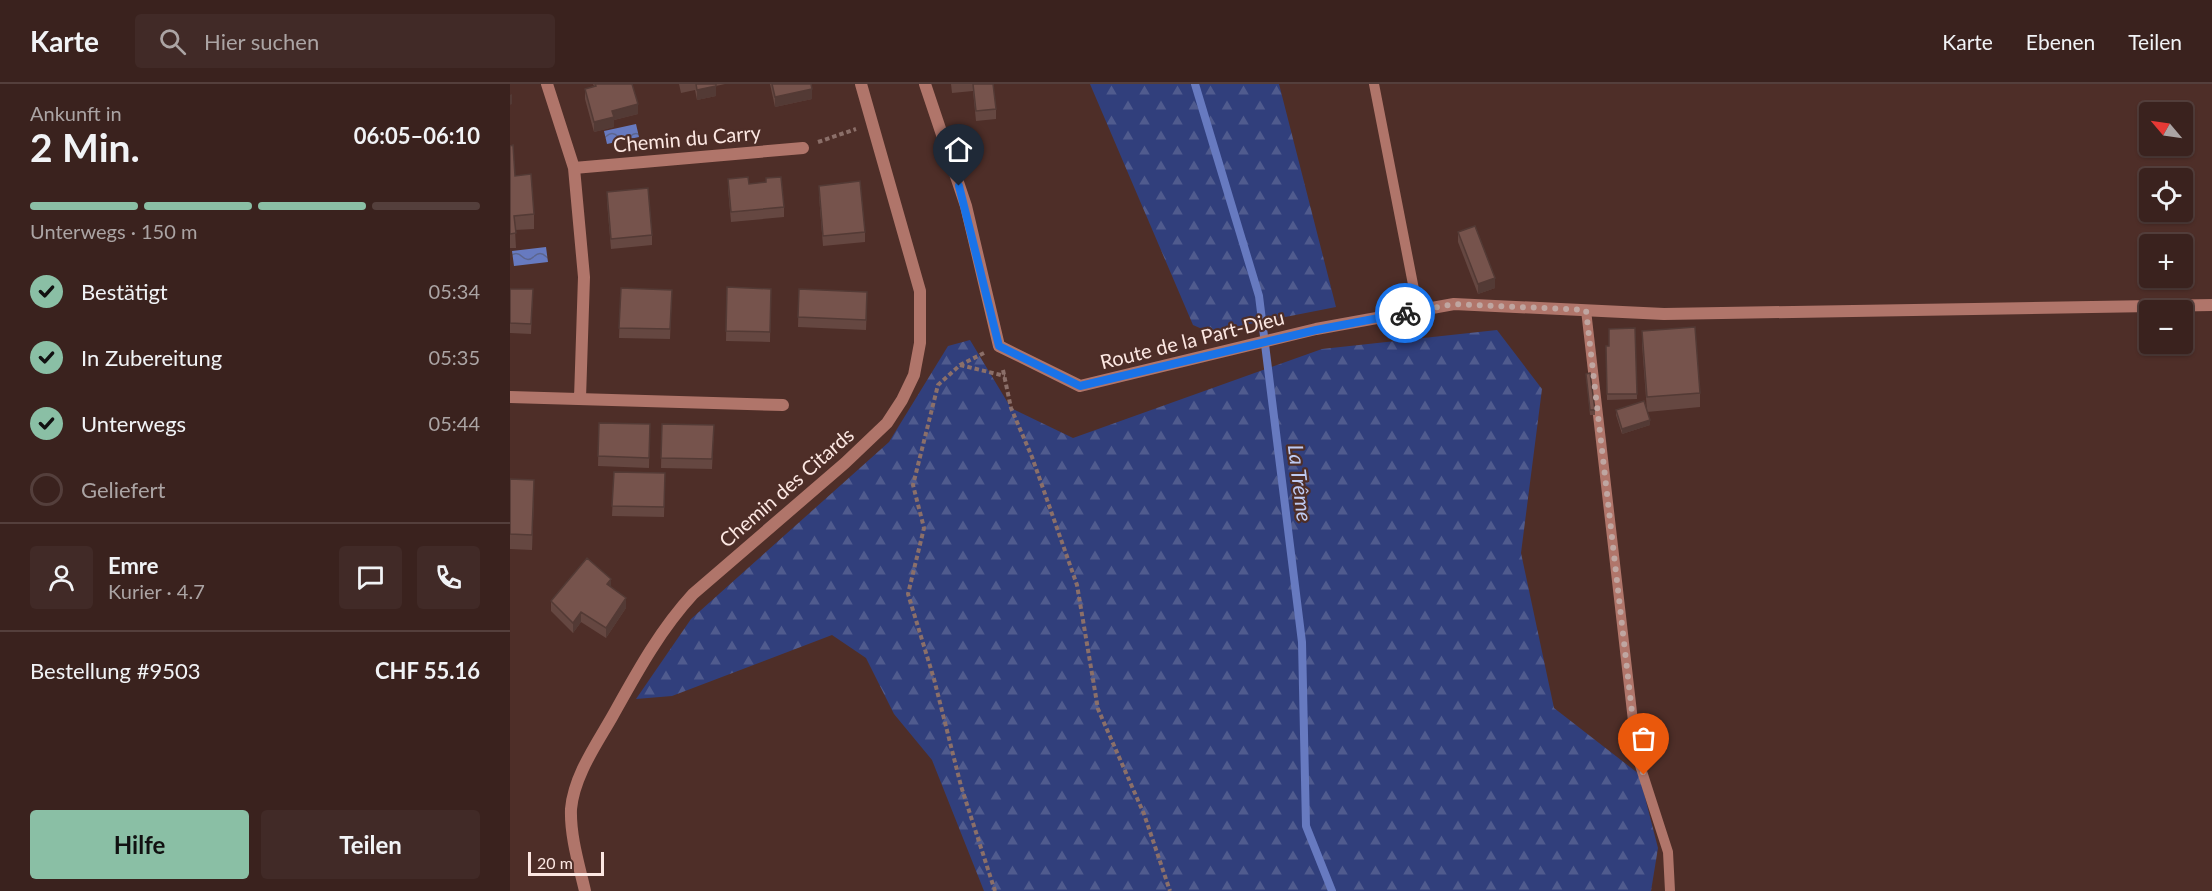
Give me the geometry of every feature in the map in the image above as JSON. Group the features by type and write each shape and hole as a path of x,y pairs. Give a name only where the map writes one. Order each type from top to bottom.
{"street":[{"path":"547,84 574,168 584,277 580,398"},
{"name":"Chemin des Citards","path":"585,891 572,825 573,796 589,757 651,648 670,619 693,594 845,463 887,423 914,375 920,342 920,291 861,84"},
{"path":"925,84 966,206 999,346"},
{"name":"Chemin du Carry","path":"574,168 803,148"},
{"name":"Route de la Part-Dieu","path":"999,346 1080,386 1316,330 1454,304 1664,314 2212,305"},
{"path":"510,397 783,405"}],"lane":[{"path":"1374,84 1419,310"},
{"path":"1586,310 1637,756 1668,852 1670,891"}],"path":[{"path":"803,148 873,123"},
{"path":"994,891 961,786 934,679 908,594 924,528 913,485 938,385 960,365 999,346 1011,408 1032,457 1077,585 1098,709 1144,814 1170,891"},
{"path":"960,365 1005,376"}],"green space":[{"path":"1090,84 1279,84 1336,307 1209,332 1193,325"},
{"path":"1497,330 1542,389 1521,553 1554,708 1639,774 1658,848 1651,891 984,891 932,760 894,714 866,658 832,635 672,696 636,699 691,619 889,442 948,346 970,340 1011,408 1073,438 1322,349"}],"water":[{"path":"636,124 639,137 607,144 604,131"},
{"path":"546,247 548,262 514,266 512,251"}],"building":[{"path":"595,84 632,84 638,104 612,111 614,117 594,122 585,89 596,86"},
{"path":"696,84 716,84 716,86 697,90"},
{"path":"772,84 811,84 812,89 775,97"},
{"path":"973,84 993,84 996,109 976,111"},
{"path":"513,145 515,176 531,174 534,214 514,216 516,233 510,234 510,146"},
{"path":"748,177 749,184 766,182 766,178 781,177 784,207 731,212 728,179"},
{"path":"860,181 865,232 823,236 819,186"},
{"path":"648,188 652,235 611,239 607,192"},
{"path":"1475,226 1495,278 1478,284 1458,232"},
{"path":"727,287 771,289 770,332 726,331"},
{"path":"621,288 672,290 670,329 619,328"},
{"path":"510,289 533,289 531,324 510,323"},
{"path":"799,289 867,292 866,320 798,317"},
{"path":"1695,327 1700,393 1647,397 1642,331"},
{"path":"1635,328 1637,394 1607,394 1606,346 1609,346 1609,329"},
{"path":"1590,373 1595,410 1590,410 1586,374"},
{"path":"1644,401 1650,420 1622,429 1616,410"},
{"path":"599,423 650,424 649,458 598,456"},
{"path":"662,424 714,425 712,459 661,458"},
{"path":"614,472 665,473 664,507 612,506"},
{"path":"510,479 534,480 532,535 510,534"},
{"path":"587,558 611,579 607,584 626,598 606,628 581,612 573,623 551,601"}],"waterway":[{"name":"La Trême","path":"1195,84 1259,296 1302,642 1306,826 1332,891"}],"way so far":[{"path":"1405,313 1454,304 1586,310 1637,756 1644,775"}],"route":[{"path":"959,186 966,206 999,346 1080,386 1244,346 1405,313"}]}
